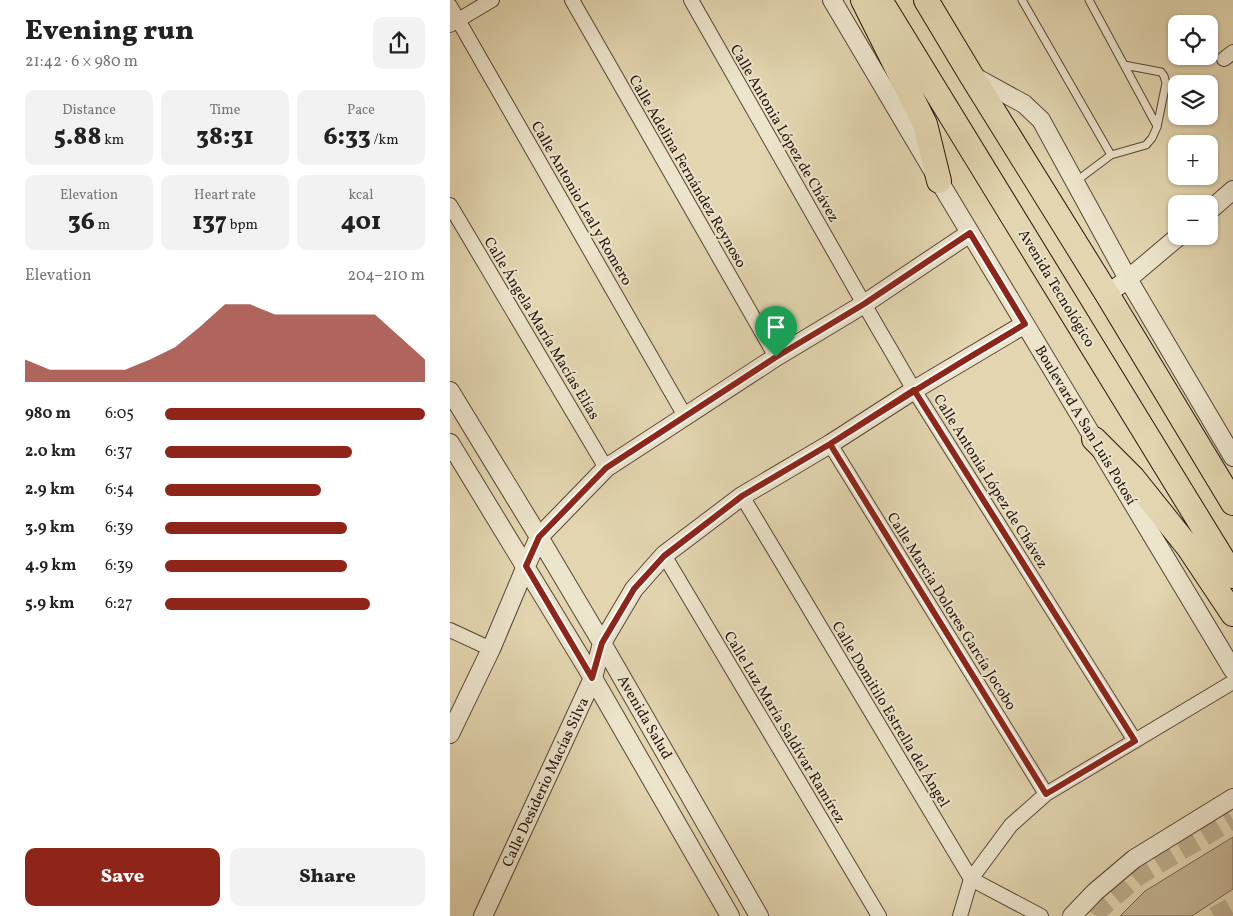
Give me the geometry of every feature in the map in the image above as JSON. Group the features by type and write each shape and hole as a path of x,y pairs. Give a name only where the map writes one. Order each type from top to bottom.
{"highway":[{"path":"863,0 925,124 939,181"},
{"name":"Avenida Tecnológico","path":"880,0 1233,576"},
{"path":"926,0 1233,503"},
{"path":"1094,439 1134,478 1189,548 1233,614"}],"street":[{"path":"454,22 492,0"},
{"name":"Calle Adelina Fernández Reynoso","path":"572,0 776,357"},
{"name":"Calle Antonia López de Chávez","path":"691,0 914,390 1135,741"},
{"name":"Boulevard A San Luis Potosí","path":"832,0 1233,670"},
{"name":"Calle Antonio Leal y Romero","path":"450,6 454,22 685,416"},
{"path":"971,75 1024,104 1041,120 1128,279 1233,457"},
{"path":"1218,203 1233,190"},
{"name":"Calle Ángela María Macías Elías","path":"450,205 606,468"},
{"path":"450,734 491,649 539,537 606,468 776,357 864,304 970,233"},
{"path":"1107,294 1128,279 1168,245"},
{"name":"Calle Desiderio Macías Silva","path":"483,916 592,678 602,643 634,589 664,556 742,496 1025,324"},
{"name":"Avenida Salud","path":"450,391 602,643 760,916"},
{"name":"Avenida Salud","path":"450,443 526,566 730,916"},
{"name":"Calle Marcia Dolores García Jocobo","path":"830,444 1046,794"},
{"name":"Calle Domitilo Estrella del Ángel","path":"742,496 971,879"},
{"name":"Calle Luz María Saldívar Ramírez","path":"664,556 878,916"},
{"path":"450,630 491,649"},
{"path":"960,916 971,879 1011,825 1046,794 1233,682"},
{"path":"1072,916 1095,892 1134,859 1233,798"},
{"path":"971,879 1041,916"}],"lane":[{"path":"1022,0 1111,155"},
{"path":"1090,0 1157,127"},
{"path":"1075,182 1111,155 1146,144 1152,138 1157,127 1166,83 1164,76 1161,72 1124,64"}],"shaded area":[{"path":"1233,837 1233,889 1192,916 1120,916 1145,891"}],"tunnel":[{"path":"1096,916 1101,909 1138,877 1233,820"},
{"path":"1214,916 1233,905"}],"route":[{"path":"776,357 606,468 539,537 526,566 592,678 602,643 634,589 664,556 742,496 830,444 914,390 1135,741 1046,794 830,444 872,417 914,390 1025,324 970,233 864,304 776,357"}]}
